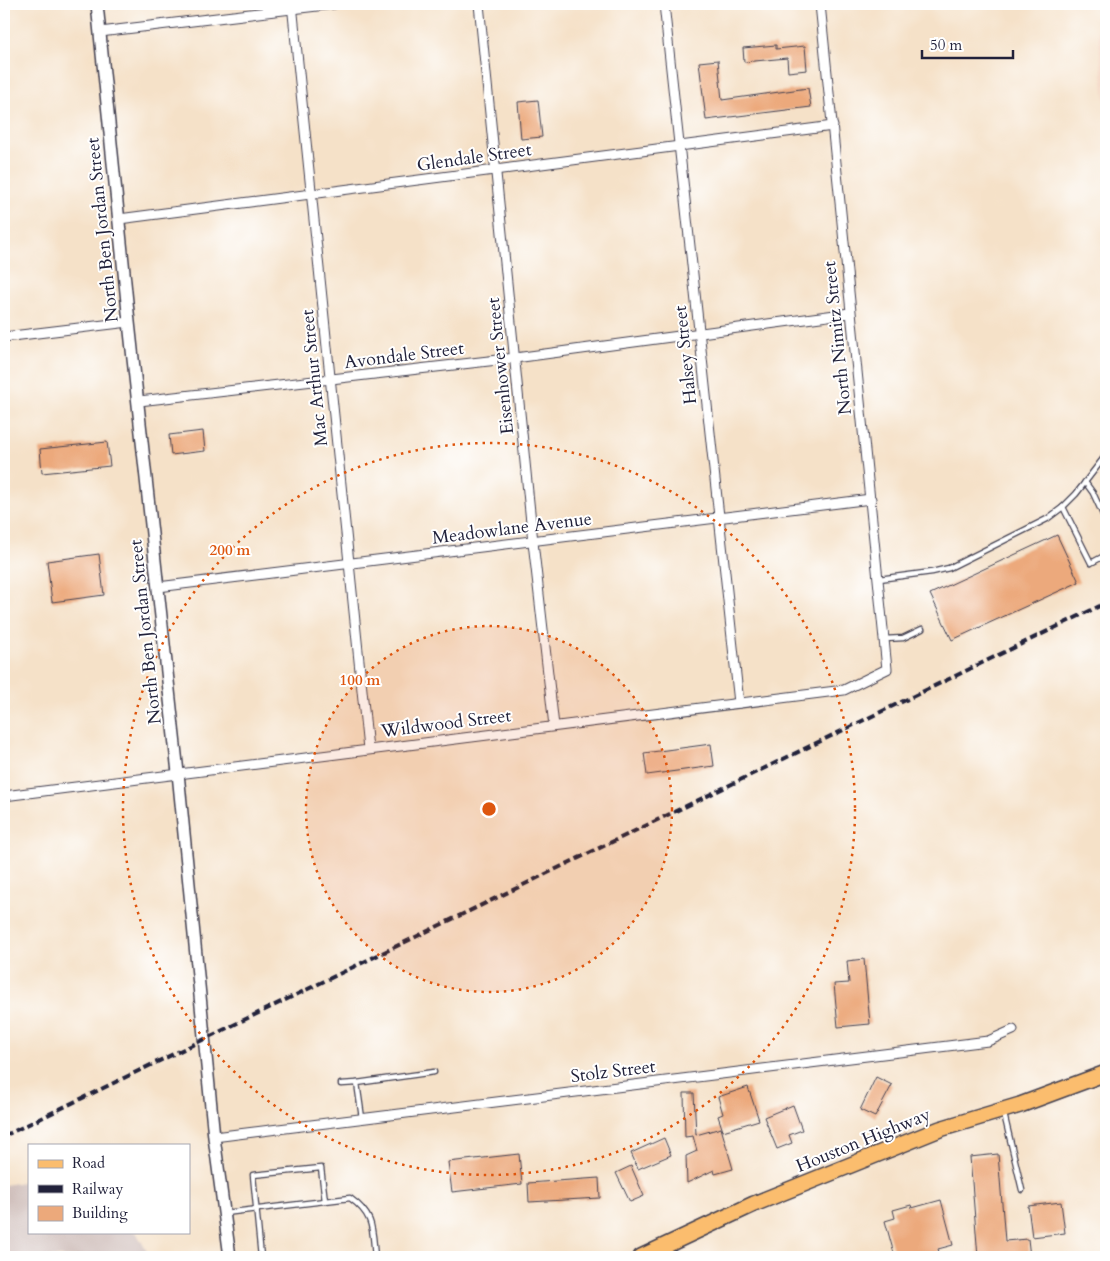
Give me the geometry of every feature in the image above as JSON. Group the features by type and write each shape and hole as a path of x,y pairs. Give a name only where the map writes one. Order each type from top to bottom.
{"main road":[{"name":"Houston Highway","path":"641,1257 754,1204 940,1129 1004,1110 1106,1073"}],"street":[{"name":"North Ben Jordan Street","path":"97,4 178,773 214,1137 230,1257"},
{"path":"100,32 292,6 334,4"},
{"name":"Eisenhower Street","path":"479,4 533,542 554,726"},
{"name":"Halsey Street","path":"664,4 739,704"},
{"name":"North Nimitz Street","path":"820,4 887,669"},
{"name":"Mac Arthur Street","path":"292,6 368,749"},
{"name":"Glendale Street","path":"119,219 833,126"},
{"name":"Avondale Street","path":"139,401 516,358 850,313"},
{"path":"4,337 129,322"},
{"name":"Meadowlane Avenue","path":"158,587 871,499"},
{"name":"Wildwood Street","path":"4,796 844,690 887,669"},
{"name":"Stolz Street","path":"214,1137 988,1041 1013,1030"}],"lane":[{"path":"879,579 949,568 1047,519 1063,508 1106,455"},
{"path":"1085,482 1094,493 1106,521"},
{"path":"1063,508 1091,563 1106,556"},
{"path":"885,640 903,638 922,629"},
{"path":"341,1084 434,1072"},
{"path":"357,1083 362,1118"},
{"path":"1004,1110 1022,1190"},
{"path":"261,1257 254,1175 321,1168 325,1201"},
{"path":"224,1213 350,1198 367,1213 372,1222 375,1257"}],"shaded area":[{"path":"1095,4 1106,4 1106,110"},
{"path":"28,1181 28,1234 137,1234 150,1257 4,1257 4,1185"}],"building":[{"path":"776,45 776,49 805,46 807,70 788,72 787,58 744,62 743,48"},
{"path":"718,60 722,100 808,88 811,107 706,120 699,62"},
{"path":"538,100 542,137 521,139 518,102"},
{"path":"203,431 205,451 171,455 169,435"},
{"path":"107,442 110,466 42,473 40,449"},
{"path":"1057,535 1079,582 952,640 930,594"},
{"path":"99,554 104,595 52,602 47,561"},
{"path":"711,744 714,766 647,775 644,753"},
{"path":"864,959 870,1024 838,1027 834,984 849,983 847,961"},
{"path":"876,1077 892,1085 875,1117 860,1110"},
{"path":"748,1087 759,1120 723,1131 718,1116 723,1114 718,1097"},
{"path":"684,1093 694,1093 696,1135 721,1128 733,1169 715,1174 714,1170 687,1183 686,1156 697,1151 693,1136 685,1137"},
{"path":"793,1105 802,1130 789,1135 792,1143 777,1149 764,1117"},
{"path":"664,1138 671,1155 638,1169 631,1153"},
{"path":"519,1154 522,1184 452,1192 448,1162"},
{"path":"998,1154 1005,1241 1028,1239 1030,1257 978,1257 970,1157"},
{"path":"631,1166 644,1196 630,1202 616,1173"},
{"path":"599,1178 600,1198 529,1202 528,1183"},
{"path":"941,1200 953,1245 938,1249 940,1255 932,1257 895,1257 885,1221 895,1218 893,1210 911,1205 912,1208"},
{"path":"1061,1202 1065,1233 1032,1237 1028,1206"}],"railway":[{"path":"4,1136 1106,603"}]}
